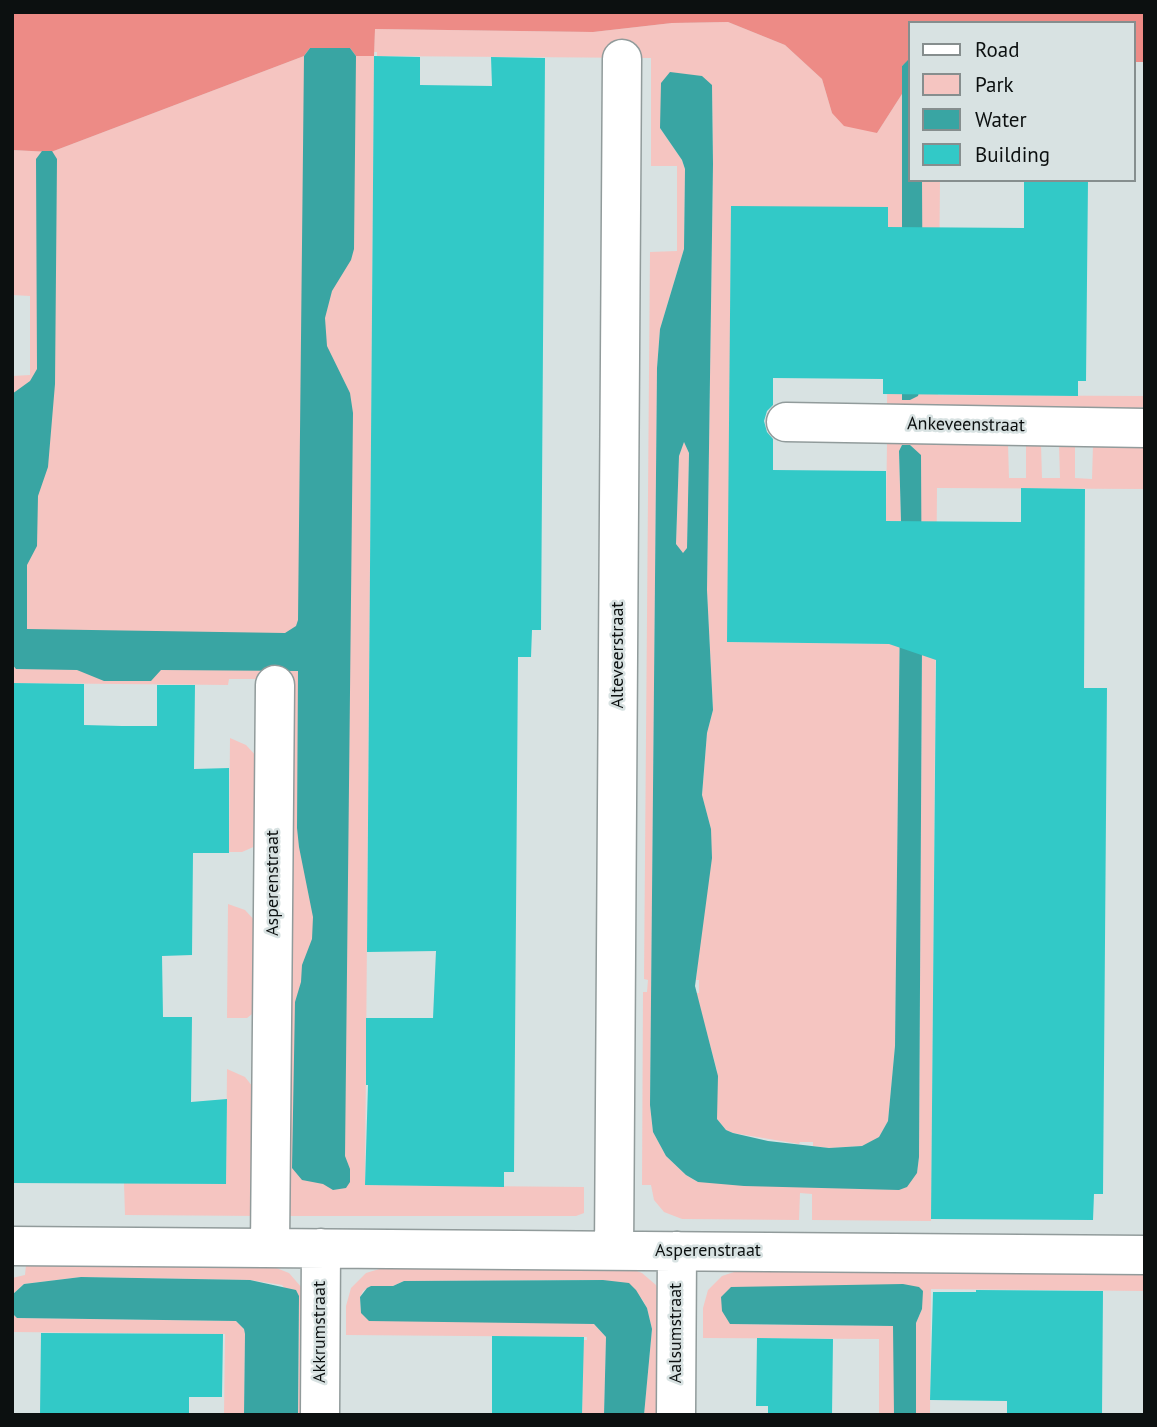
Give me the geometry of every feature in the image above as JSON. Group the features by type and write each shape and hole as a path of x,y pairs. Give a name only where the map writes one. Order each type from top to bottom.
{"street":[{"name":"Alteveerstraat","path":"614,1251 622,59"},
{"name":"Ankeveenstraat","path":"786,422 1145,428"},
{"name":"Asperenstraat","path":"270,1248 275,685"},
{"name":"Asperenstraat","path":"12,1246 1145,1255"},
{"name":"Akkrumstraat","path":"320,1415 321,1248"},
{"name":"Aalsumstraat","path":"676,1415 677,1251"}],"green space":[{"path":"728,22 785,45 822,79 832,113 877,133 902,94 902,400 910,400 922,182 940,182 938,395 1145,396 1145,407 1137,408 887,406 888,208 731,207 728,642 884,644 887,444 1008,444 1009,478 1026,478 1026,444 1041,445 1042,478 1060,478 1059,445 1075,445 1075,478 1092,479 1093,445 1145,447 1145,489 937,488 931,1221 812,1220 812,1194 800,1193 799,1220 682,1219 664,1212 654,1200 651,1185 642,1185 643,992 647,992 648,980 644,979 650,252 677,251 677,166 651,166 651,58 377,56 377,52 374,52 375,29 593,32 672,23","holes":["712,85 707,590 713,710 707,733 702,796 711,829 696,980 699,980 699,993 696,993 717,1071 717,1119 726,1130 733,1133 799,1144 813,1142 813,1146 829,1148 862,1146 879,1137 888,1121 895,1046 901,521 899,452 902,445 910,445 922,645 917,1173 698,1182 686,1175 666,1156 653,1132 650,1105 657,368 660,329 684,249 685,169 682,160 660,128"]},
{"path":"310,48 356,56 374,56 365,1185 584,1187 584,1213 576,1216 285,1216 289,679 229,679 228,685 12,683 12,376 30,375 30,296 12,295 12,150 51,152 304,56"},
{"path":"684,441 689,453 687,548 683,554 676,544 679,456"},
{"path":"230,738 246,745 259,759 258,845 242,852 229,852"},
{"path":"228,904 245,910 258,924 256,1011 247,1018 227,1018"},
{"path":"227,1069 245,1077 257,1092 260,1216 125,1215 124,1183 226,1184"},
{"path":"26,1265 271,1266 289,1273 302,1288 305,1415 298,1415 299,1306 282,1285 250,1280 81,1277 24,1284 12,1295 12,1278 25,1275"},
{"path":"386,1267 634,1270 642,1273 656,1285 664,1302 663,1415 644,1415 652,1329 642,1299 603,1280 404,1281 393,1286 371,1286 363,1291 360,1297 361,1313 594,1324 606,1337 604,1415 582,1415 583,1340 587,1340 587,1337 346,1335 346,1306 351,1288 366,1273"},
{"path":"740,1270 1137,1273 1145,1275 1145,1291 931,1289 930,1415 916,1415 916,1323 922,1309 730,1324 894,1326 894,1415 879,1415 879,1339 703,1338 703,1308 708,1290 722,1276"},
{"path":"12,1313 17,1318 236,1321 245,1334 244,1415 224,1415 225,1334 12,1332"}],"shaded area":[{"path":"12,12 1145,12 1145,62 1136,62 1136,21 908,21 908,62 902,66 902,94 877,133 844,126 832,113 822,79 785,45 728,22 672,23 593,32 375,29 374,56 356,56 350,48 310,48 304,56 51,152 12,150"}],"water":[{"path":"310,48 350,48 356,56 354,249 351,260 332,291 325,318 327,346 350,393 353,413 345,1156 350,1169 350,1182 346,1188 333,1190 323,1184 302,1180 292,1168 295,1002 301,982 302,965 312,939 313,917 297,828 298,671 161,670 151,681 104,681 77,670 16,669 12,664 12,394 30,381 37,369 36,159 42,151 52,151 57,159 55,384 48,467 38,496 37,546 27,565 27,629 285,633 296,626 304,56"},
{"path":"908,60 908,182 922,182 923,377 918,396 910,400 902,400 902,66"},
{"path":"670,72 702,76 712,85 707,590 713,710 707,733 702,795 711,829 712,858 695,986 718,1076 717,1119 726,1130 733,1133 768,1141 829,1148 862,1146 879,1137 888,1121 895,1046 901,521 899,451 902,445 910,445 921,455 919,1157 917,1173 907,1187 899,1190 744,1186 698,1182 686,1175 666,1156 653,1132 650,1105 657,368 660,329 684,249 685,169 682,160 660,128 661,83","holes":["684,442 689,453 687,548 683,553 676,544 679,456"]},
{"path":"81,1277 250,1280 296,1290 299,1296 298,1415 244,1415 245,1334 236,1321 17,1318 12,1313 12,1295 24,1284"},
{"path":"603,1280 629,1283 647,1308 652,1329 644,1415 604,1415 606,1337 594,1324 369,1321 361,1313 360,1297 367,1288 393,1286 404,1281"},
{"path":"903,1284 919,1287 923,1291 922,1309 916,1323 916,1415 894,1415 893,1326 730,1324 722,1311 721,1297 731,1287"}],"building":[{"path":"374,56 420,57 420,85 492,86 491,57 545,58 541,630 532,630 531,657 518,657 514,1172 504,1172 504,1187 365,1185 368,1085 366,1018 433,1018 436,951 367,952"},
{"path":"1024,182 1088,182 1086,381 1078,381 1078,396 883,394 883,379 773,378 773,405 767,411 764,421 767,432 773,439 773,470 886,471 886,521 1021,522 1021,488 1085,489 1084,688 1107,688 1103,1194 1094,1194 1093,1220 931,1219 936,660 889,644 727,642 731,206 888,207 888,227 1024,228"},
{"path":"12,683 84,684 84,725 122,726 157,726 157,685 195,685 194,769 229,768 229,853 193,853 192,955 162,956 163,1017 192,1017 191,1102 227,1099 226,1184 12,1183"},
{"path":"1103,1291 1102,1415 1007,1415 1007,1401 930,1400 933,1292"},
{"path":"41,1333 223,1334 222,1397 189,1397 189,1415 40,1415"},
{"path":"492,1336 584,1337 582,1415 492,1415"},
{"path":"757,1338 833,1339 832,1415 768,1415 768,1406 756,1406"}]}
